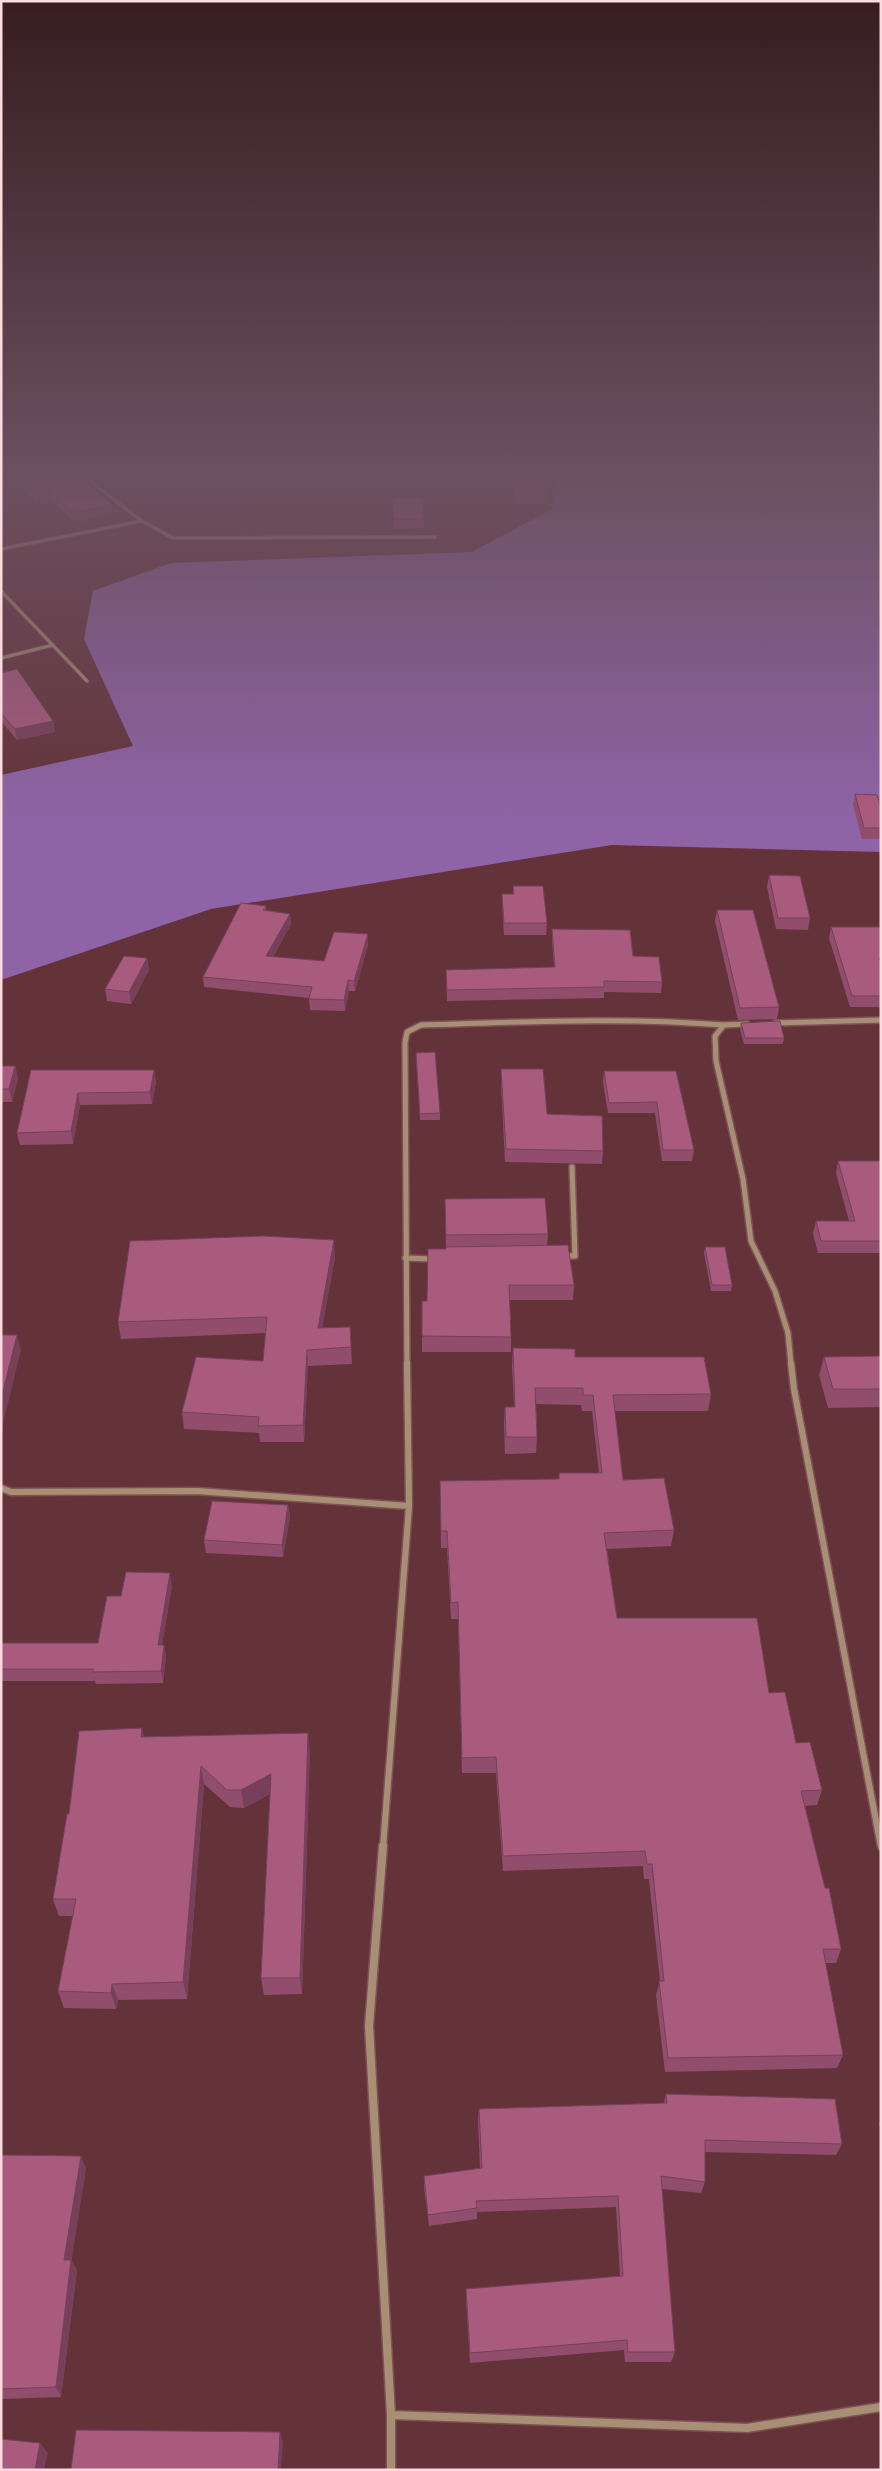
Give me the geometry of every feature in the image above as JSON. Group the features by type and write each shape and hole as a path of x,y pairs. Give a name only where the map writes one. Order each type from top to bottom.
{"street":[{"path":"1,591 87,681"},
{"path":"1,658 53,645"},
{"path":"392,2470 391,2415 369,2026 409,1506 405,1258 405,1042 407,1032 422,1025 587,1020 664,1019 724,1025 754,1023"},
{"path":"764,1023 881,1020"},
{"path":"724,1025 715,1036 716,1061 743,1179 751,1241 775,1291 788,1333 794,1389 881,1847"},
{"path":"556,1257 575,1256 572,1168"},
{"path":"405,1258 445,1259"},
{"path":"1,1488 11,1492 197,1491 409,1506"},
{"path":"391,2415 747,2428 881,2407"}],"shaded area":[{"path":"103,587 881,587 881,852 612,845 211,909 1,980 1,775 133,746 84,639 93,591"}],"building":[{"path":"17,669 53,721 15,729 1,713 1,673"},
{"path":"855,794 877,795 881,808 881,828 864,828"},
{"path":"769,875 800,876 810,918 778,918"},
{"path":"513,886 543,886 547,923 504,923 502,894 514,894"},
{"path":"241,903 266,906 263,910 290,914 266,956 324,961 334,932 368,934 354,981 348,980 344,1000 309,999 312,987 203,977"},
{"path":"717,910 753,910 779,1007 740,1008"},
{"path":"831,927 881,927 881,958 879,958 881,963 881,996 852,996"},
{"path":"552,929 630,930 633,956 659,957 662,982 604,981 604,987 447,990 446,970 555,967"},
{"path":"124,956 147,958 129,992 105,989"},
{"path":"780,1021 784,1038 745,1038 741,1023"},
{"path":"435,1052 440,1113 420,1114 416,1053"},
{"path":"1,1066 15,1066 9,1089 1,1089"},
{"path":"501,1069 543,1069 547,1114 602,1116 603,1151 506,1149"},
{"path":"31,1070 154,1070 150,1092 78,1093 71,1131 17,1133"},
{"path":"604,1071 676,1071 694,1150 663,1150 657,1102 609,1103"},
{"path":"838,1161 881,1161 881,1241 821,1241 816,1221 855,1221"},
{"path":"545,1198 548,1234 446,1235 445,1199"},
{"path":"264,1236 334,1240 318,1328 350,1327 351,1347 307,1350 303,1425 258,1426 259,1417 182,1412 196,1357 263,1361 267,1317 118,1322 130,1241"},
{"path":"568,1245 574,1285 509,1285 511,1337 422,1336 422,1301 427,1301 428,1249"},
{"path":"705,1247 725,1247 732,1285 712,1285"},
{"path":"1,1335 17,1335 1,1399"},
{"path":"513,1348 575,1349 575,1357 704,1357 711,1394 613,1395 623,1480 664,1478 674,1530 604,1533 617,1618 757,1618 769,1693 785,1692 796,1743 810,1742 822,1790 801,1791 825,1888 829,1888 841,1949 823,1949 843,2055 668,2058 659,1981 664,1981 652,1864 647,1864 645,1851 503,1856 496,1757 462,1758 458,1602 451,1603 447,1531 441,1531 440,1481 559,1479 559,1473 602,1473 593,1395 583,1395 583,1388 535,1388 537,1437 506,1437 505,1407 515,1407"},
{"path":"881,1356 881,1389 833,1389 824,1357"},
{"path":"212,1501 288,1505 282,1545 204,1540"},
{"path":"126,1572 170,1573 158,1645 164,1645 161,1671 93,1672 93,1669 1,1669 1,1643 98,1643 107,1596 121,1596"},
{"path":"142,1728 141,1737 308,1733 300,1978 261,1978 271,1774 241,1790 227,1790 201,1766 183,1982 112,1984 111,1993 58,1991 76,1899 53,1899 67,1814 69,1814 79,1731"},
{"path":"666,2094 835,2099 842,2144 705,2140 705,2182 661,2176 675,2352 628,2352 627,2340 470,2353 466,2289 623,2276 618,2196 476,2201 477,2208 428,2215 424,2176 482,2168 479,2109 667,2103"},
{"path":"1,2155 81,2156 64,2260 71,2260 56,2387 1,2389"},
{"path":"76,2430 280,2432 278,2470 71,2470"},
{"path":"1,2439 40,2443 35,2470 1,2470"}]}
